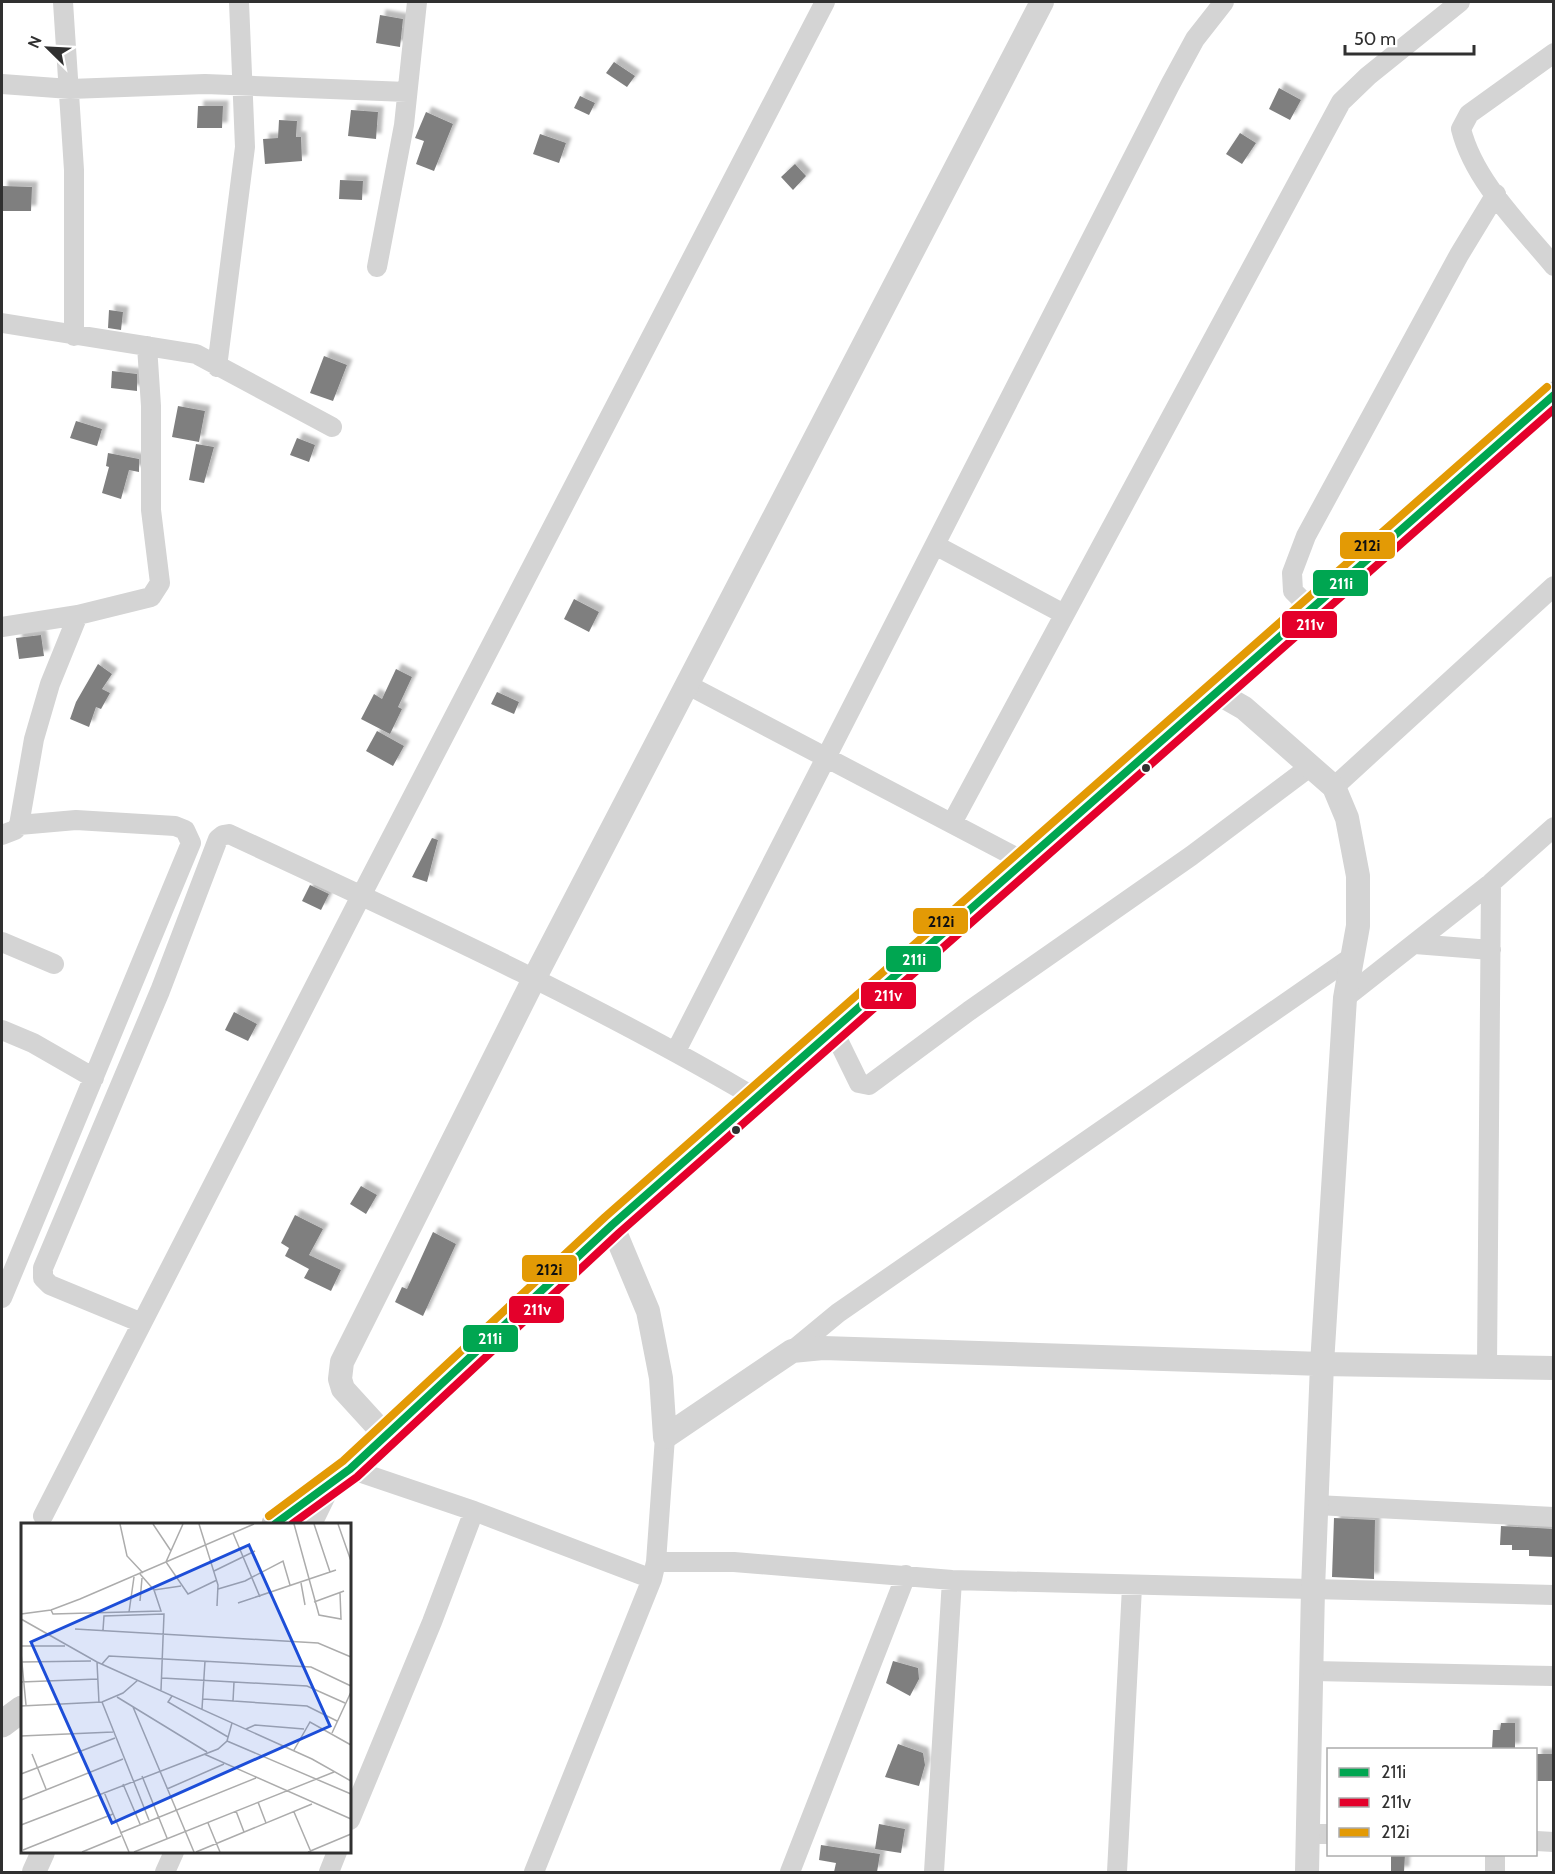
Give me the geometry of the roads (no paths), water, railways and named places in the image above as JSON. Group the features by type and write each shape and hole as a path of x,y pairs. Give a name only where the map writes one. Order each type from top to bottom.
{"main road":[{"path":"276,1523 342,1475 612,1225 1554,395"},
{"path":"2,1724 21,1710"}],"street":[{"path":"63,2 70,89 74,336"},
{"path":"217,367 245,147 239,2"},
{"path":"376,267 404,125 417,2"},
{"path":"43,1516 361,896 825,2"},
{"path":"385,1435 343,1389 340,1379 342,1362 535,977 1042,2"},
{"path":"676,1051 1170,85 1195,39 1224,2"},
{"path":"952,822 1341,102 1368,76 1460,2"},
{"path":"1554,52 1469,114 1461,129 1466,150 1496,194 1554,266"},
{"path":"2,84 70,89 205,84 407,92"},
{"path":"1311,609 1293,591 1292,573 1306,536 1459,255 1496,194"},
{"path":"2,323 196,354 332,427"},
{"path":"2,627 78,615 152,597 159,583 151,510 151,406 147,346"},
{"path":"935,545 1064,614"},
{"path":"1334,787 1554,586"},
{"path":"2,836 15,830 19,825 34,739 50,684 78,615"},
{"path":"688,685 1025,862"},
{"path":"1216,692 1244,708 1334,787 1347,818 1358,876 1358,926 1345,998 1322,1364 1313,1589 1313,1671 1319,1834 1307,1872"},
{"path":"833,1030 859,1083 869,1085 969,1011 1191,856 1311,766"},
{"path":"2,1298 191,843 185,830 175,826 76,820 19,825"},
{"path":"1345,998 1491,883 1554,827"},
{"path":"142,1323 50,1285 43,1278 43,1268 160,991 218,839 228,834 535,977 676,1051 756,1098"},
{"path":"1487,1366 1491,883"},
{"path":"2,942 54,964"},
{"path":"1415,944 1491,950"},
{"path":"664,1437 792,1351 838,1313 1352,957"},
{"path":"2,1030 33,1043 94,1078"},
{"path":"534,1872 654,1570 664,1437 661,1378 648,1311 612,1225"},
{"path":"792,1351 823,1348 1322,1364 1554,1368"},
{"path":"313,1523 342,1475 474,1511 654,1570 734,1562 952,1580 1132,1587 1554,1595"},
{"path":"1316,1505 1554,1517"},
{"path":"351,1818 432,1622 474,1511"},
{"path":"790,1872 906,1575"},
{"path":"934,1872 952,1580"},
{"path":"1118,1872 1132,1587"},
{"path":"1313,1671 1554,1676"},
{"path":"1537,1841 1554,1842"},
{"path":"34,1872 42,1853"},
{"path":"165,1872 173,1853"},
{"path":"329,1872 336,1853"},
{"path":"1495,1856 1495,1872"}]}
